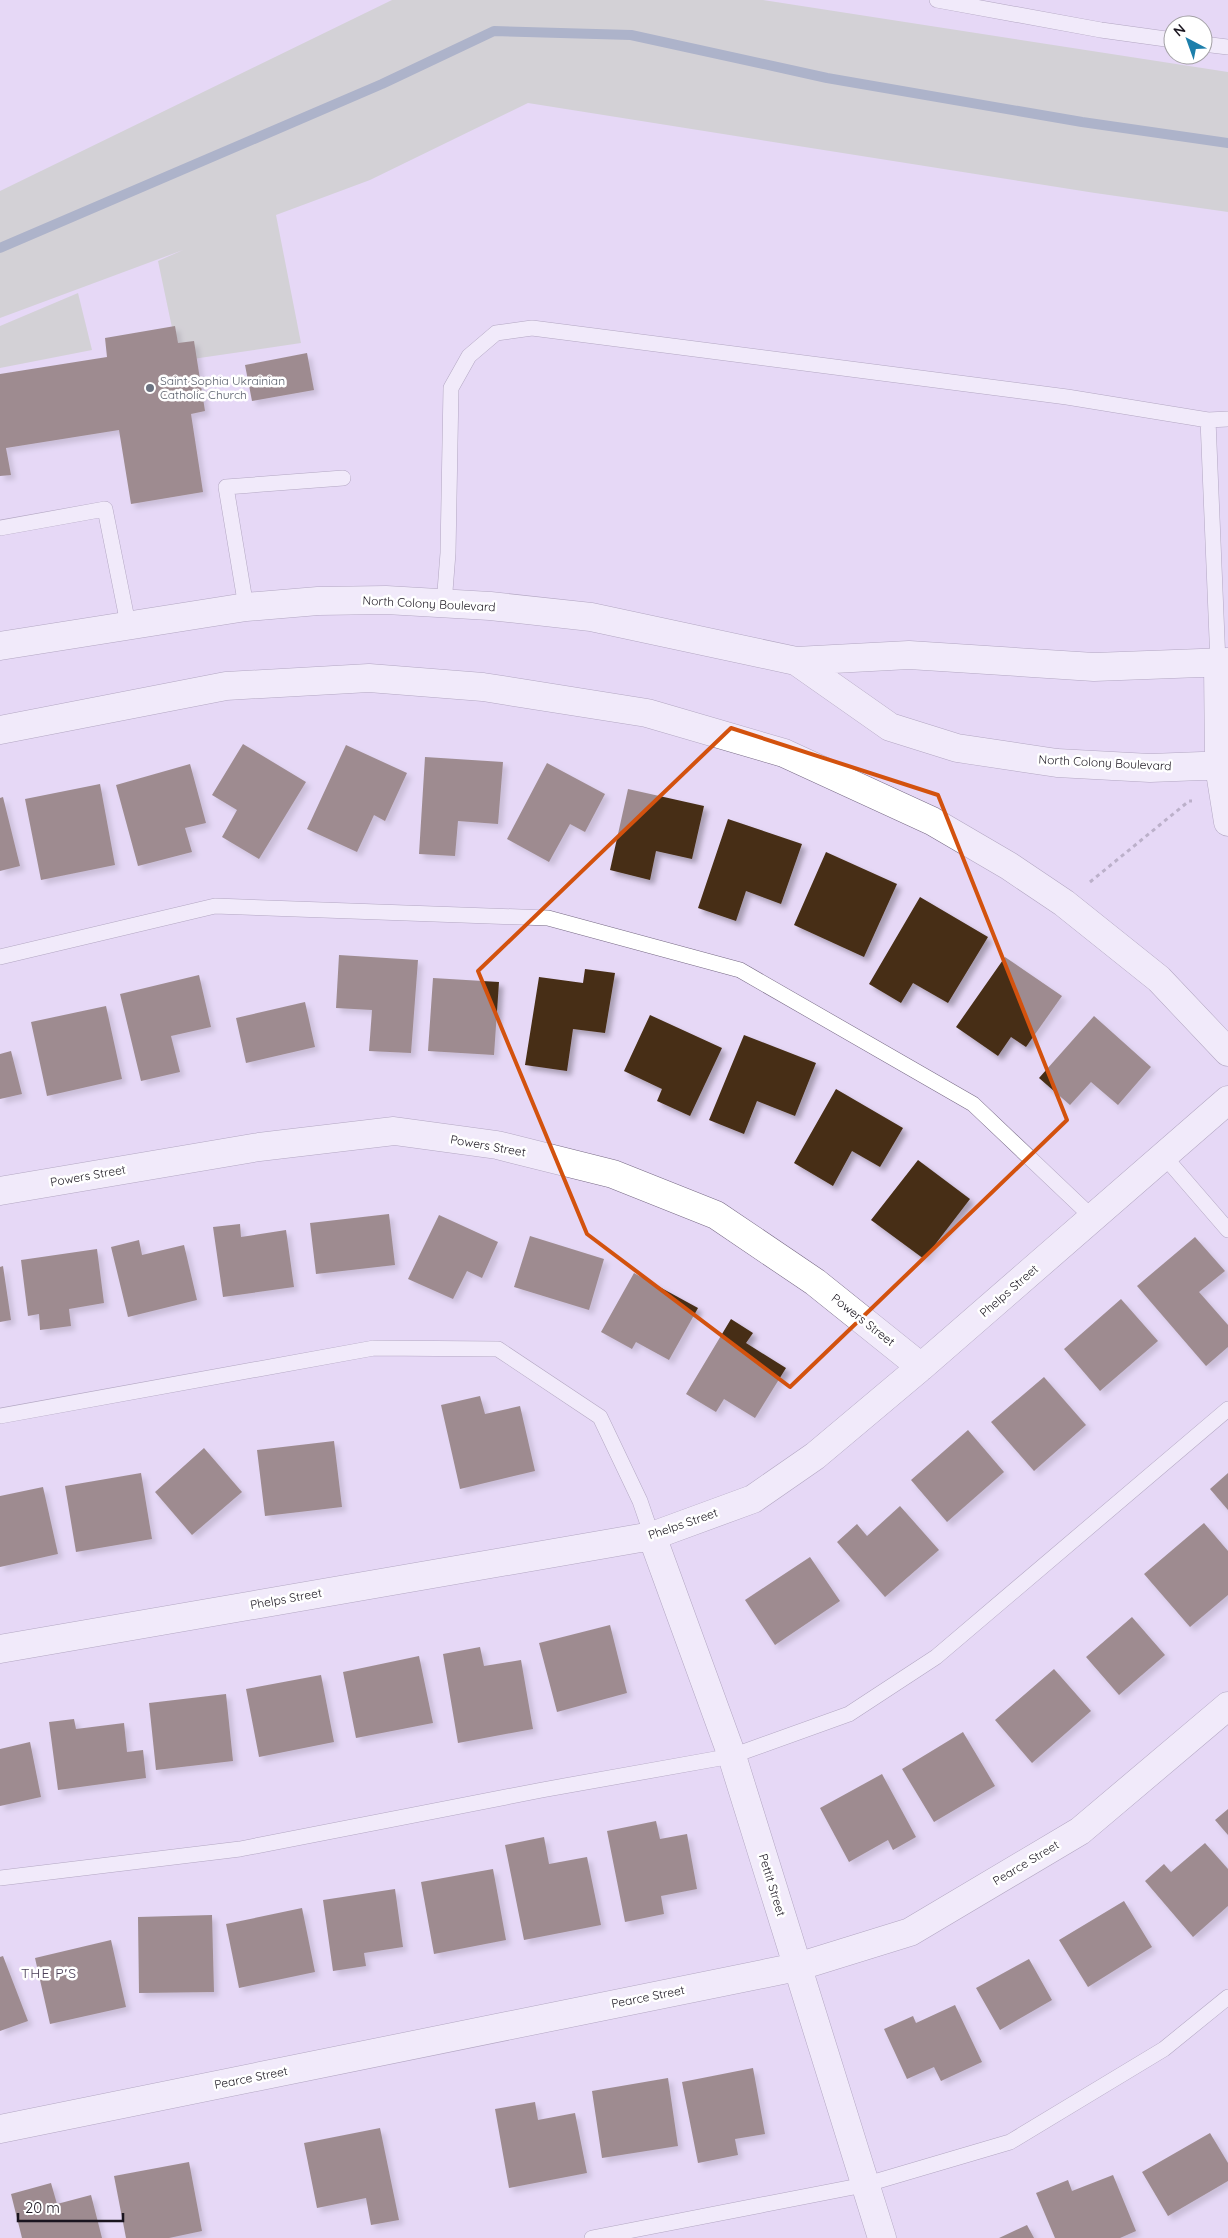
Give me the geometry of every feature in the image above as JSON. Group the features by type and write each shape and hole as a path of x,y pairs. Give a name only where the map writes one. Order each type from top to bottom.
{"street":[{"name":"North Colony Boulevard","path":"0,646 246,606 318,601 386,600 591,617 796,662 909,655 1094,667 1223,662"},
{"name":"North Colony Boulevard","path":"796,662 890,727 958,748 1057,763 1150,768 1224,765"},
{"path":"1223,662 1226,810"},
{"path":"0,730 226,686 369,678 493,688 647,713 784,753 932,821 1009,866 1064,903 1159,979 1228,1052"},
{"name":"Phelps Street","path":"0,1649 652,1536 753,1499 816,1456 922,1367 1228,1100"},
{"name":"Powers Street","path":"0,1191 259,1147 394,1131 496,1145 613,1174 716,1215 815,1282 922,1367"},
{"name":"Pettit Street","path":"652,1536 732,1756 882,2238"},
{"name":"Pearce Street","path":"0,2129 797,1967 910,1932 1080,1831 1228,1706"}],"lane":[{"path":"937,0 1101,30 1163,39"},
{"path":"1213,45 1228,47"},
{"path":"444,604 448,553 451,388 469,356 496,334 532,328 1057,396 1208,420 1228,419"},
{"path":"1208,420 1223,662"},
{"path":"246,606 226,487 343,478"},
{"path":"0,528 105,509 128,624"},
{"path":"0,957 215,906 548,918 740,970 972,1104 1093,1218"},
{"path":"1164,1156 1228,1230"},
{"path":"0,1416 374,1348 498,1349 600,1417 640,1501 652,1536"},
{"path":"0,1878 240,1849 542,1790 732,1756 848,1714 936,1657 1228,1409"},
{"path":"592,2238 864,2185 1010,2142 1164,2049 1228,1997"}],"path":[{"path":"1064,903 1189,801 1226,810"}],"highlighted area":[{"path":"731,728 938,795 1067,1120 790,1387 587,1234 478,971"}],"green space":[{"path":"392,0 763,0 1163,62 1163,65 1183,65 1228,72 1228,212 1095,193 528,103 370,180 276,215 301,343 179,361 158,261 183,250 0,318 0,191"},
{"path":"78,293 92,350 0,368 0,326"}],"building":[{"path":"175,326 178,343 194,341 205,411 191,414 203,492 131,504 119,430 6,448 11,475 0,476 0,374 107,357 105,338"},
{"path":"307,353 314,390 252,401 245,365"},
{"path":"243,744 306,782 259,859 222,837 237,810 212,795"},
{"path":"346,745 407,773 385,821 374,815 357,852 307,829"},
{"path":"425,757 503,762 498,824 458,821 455,856 419,854"},
{"path":"547,763 605,794 585,832 570,824 549,862 507,839"},
{"path":"190,764 206,823 185,828 192,852 138,866 116,785"},
{"path":"100,784 115,865 41,880 25,799"},
{"path":"628,789 704,806 692,859 656,851 650,880 610,870"},
{"path":"3,797 20,866 0,871 0,798"},
{"path":"728,819 802,844 781,904 746,891 736,921 698,908"},
{"path":"826,852 897,884 864,957 794,925"},
{"path":"920,897 988,937 948,1003 913,983 901,1003 869,984"},
{"path":"339,955 418,960 411,1053 369,1051 372,1010 336,1008"},
{"path":"1005,957 1062,996 1026,1047 1011,1037 998,1056 956,1027"},
{"path":"585,969 615,973 605,1033 573,1029 567,1071 525,1065 539,977 583,983"},
{"path":"199,975 211,1027 171,1036 180,1072 141,1081 120,994"},
{"path":"433,978 499,982 494,1055 428,1051"},
{"path":"305,1002 315,1047 246,1063 236,1018"},
{"path":"106,1006 122,1079 47,1096 31,1022"},
{"path":"650,1015 722,1048 690,1116 657,1101 662,1089 624,1071"},
{"path":"1094,1016 1151,1067 1118,1105 1091,1082 1070,1105 1039,1078"},
{"path":"744,1035 816,1063 795,1116 757,1101 744,1134 709,1120"},
{"path":"11,1051 22,1094 0,1099 0,1054"},
{"path":"836,1089 903,1128 880,1167 852,1151 833,1186 794,1163"},
{"path":"918,1160 970,1199 924,1259 871,1220"},
{"path":"389,1214 395,1265 316,1274 310,1223"},
{"path":"439,1215 498,1242 482,1278 467,1271 453,1299 408,1279"},
{"path":"240,1224 241,1237 286,1230 294,1287 223,1297 213,1227"},
{"path":"530,1236 604,1259 589,1310 514,1287"},
{"path":"1195,1237 1225,1271 1199,1292 1228,1325 1228,1347 1206,1366 1137,1286"},
{"path":"139,1240 142,1255 184,1245 197,1300 128,1317 111,1247"},
{"path":"97,1249 104,1303 69,1309 71,1326 40,1330 39,1314 28,1316 21,1260"},
{"path":"3,1266 11,1320 0,1322 0,1267"},
{"path":"634,1273 698,1308 669,1360 636,1342 632,1349 601,1332"},
{"path":"1121,1299 1158,1341 1100,1391 1064,1349"},
{"path":"731,1319 753,1333 746,1343 786,1368 755,1418 724,1399 716,1412 686,1394"},
{"path":"1044,1377 1086,1425 1034,1471 991,1422"},
{"path":"480,1396 485,1414 520,1406 535,1471 460,1489 441,1405"},
{"path":"968,1430 1004,1472 947,1522 911,1480"},
{"path":"334,1441 342,1507 265,1516 257,1450"},
{"path":"204,1448 242,1492 192,1535 155,1492"},
{"path":"141,1473 152,1539 76,1552 65,1486"},
{"path":"1228,1473 1228,1510 1210,1489"},
{"path":"43,1487 58,1554 0,1567 0,1496"},
{"path":"900,1506 939,1550 885,1597 837,1542 857,1524 867,1536"},
{"path":"1204,1523 1228,1551 1228,1595 1190,1627 1144,1574"},
{"path":"810,1557 840,1601 775,1645 745,1600"},
{"path":"1132,1617 1165,1655 1119,1695 1086,1657"},
{"path":"610,1625 627,1693 557,1712 539,1643"},
{"path":"480,1647 484,1666 521,1660 533,1729 458,1743 443,1654"},
{"path":"419,1656 433,1723 356,1738 343,1672"},
{"path":"1054,1669 1091,1711 1032,1763 995,1720"},
{"path":"321,1675 334,1742 259,1757 246,1689"},
{"path":"226,1694 233,1761 156,1770 149,1703"},
{"path":"74,1719 76,1729 124,1723 127,1752 143,1750 146,1778 58,1790 49,1722"},
{"path":"963,1732 995,1786 934,1822 902,1769"},
{"path":"30,1742 41,1797 0,1806 0,1749"},
{"path":"882,1774 916,1837 893,1850 888,1840 849,1862 820,1808"},
{"path":"1228,1809 1228,1835 1215,1820"},
{"path":"656,1821 660,1839 687,1834 697,1889 661,1896 664,1914 625,1922 607,1831"},
{"path":"544,1837 549,1864 587,1857 601,1925 524,1940 505,1845"},
{"path":"1205,1843 1228,1869 1228,1906 1193,1937 1145,1881 1164,1864 1171,1872"},
{"path":"493,1869 506,1940 434,1954 421,1882"},
{"path":"395,1889 403,1947 364,1953 366,1966 333,1971 323,1900"},
{"path":"1124,1901 1152,1947 1088,1987 1059,1940"},
{"path":"302,1908 315,1972 239,1988 226,1924"},
{"path":"212,1915 214,1992 139,1993 138,1917"},
{"path":"111,1940 126,2007 50,2024 35,1958"},
{"path":"3,1956 28,2021 0,2031 0,1957"},
{"path":"1029,1959 1052,2000 1000,2030 976,1988"},
{"path":"955,2005 982,2062 941,2081 934,2067 907,2079 884,2029 913,2016 916,2023"},
{"path":"753,2068 765,2134 735,2139 738,2155 698,2163 682,2082"},
{"path":"668,2078 678,2146 602,2158 592,2091"},
{"path":"535,2102 538,2120 575,2113 587,2173 509,2188 495,2109"},
{"path":"380,2128 399,2220 371,2225 366,2198 317,2208 304,2143"},
{"path":"1210,2133 1228,2163 1228,2181 1168,2216 1142,2172"},
{"path":"189,2162 202,2231 169,2238 126,2238 114,2176"},
{"path":"1113,2175 1136,2231 1120,2238 1055,2238 1036,2193 1068,2180 1072,2191"},
{"path":"51,2183 57,2204 91,2195 102,2238 22,2238 11,2194"},
{"path":"1027,2225 1034,2238 999,2238"}],"waterway":[{"path":"0,248 382,84 494,31 631,35 827,78 1082,122 1228,143"}],"place":[{"name":"Saint Sophia Ukrainian Catholic Church","path":"150,388"}],"district":[{"name":"THE P'S","path":"49,1973"}]}
